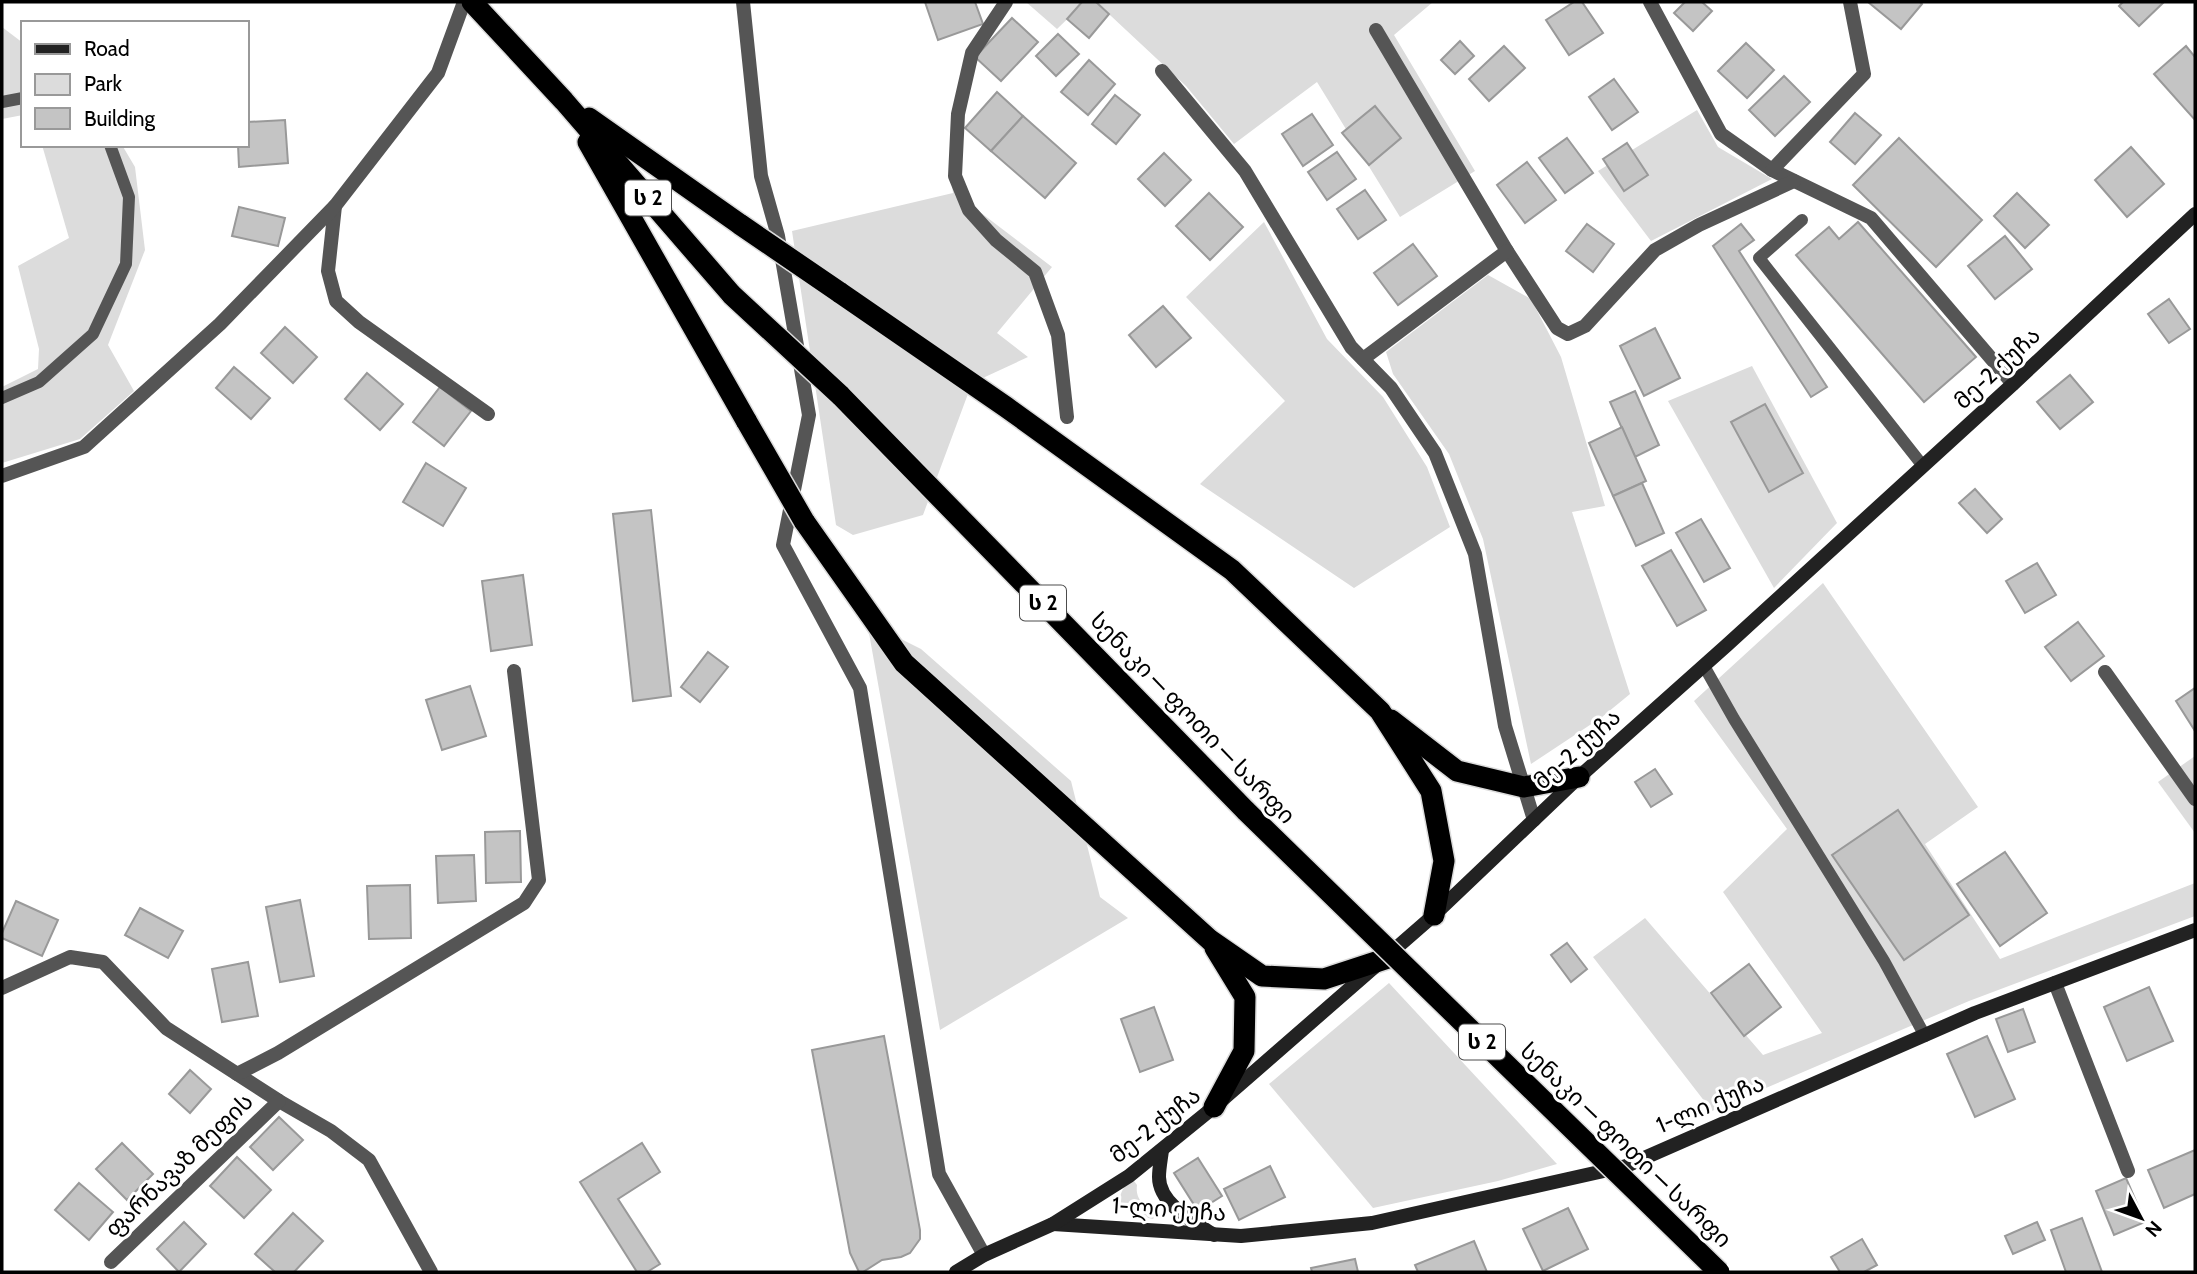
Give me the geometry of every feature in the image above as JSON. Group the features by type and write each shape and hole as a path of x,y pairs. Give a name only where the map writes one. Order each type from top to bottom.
{"highway":[{"name":"სენაკი — ფოთი — სარფი","path":"472,2 564,101 732,295 840,395 1245,811 1719,1272"},
{"path":"564,101 1006,407 1232,570 1380,711 1457,771 1524,787 1579,777"},
{"path":"564,101 804,522 904,663 1210,940 1262,976 1324,979 1388,958"},
{"path":"1380,711 1431,791 1444,861 1434,915"},
{"path":"1210,940 1245,997 1244,1051 1214,1107"}],"street":[{"path":"2,476 84,447 220,324 335,206 438,73 464,2"},
{"path":"743,2 761,176 778,236 809,415 783,545 860,688 939,1174 984,1255"},
{"path":"1006,2 972,53 958,114 955,176 969,210 996,240 1035,272 1058,335 1067,417"},
{"path":"1650,2 1721,134 1772,170 1871,218 2013,384"},
{"path":"1772,170 1864,75 1850,2"},
{"path":"1376,30 1507,251 1557,328 1568,334 1585,326 1655,250 1699,225 1794,181"},
{"path":"1162,71 1245,171 1351,347 1391,388 1435,453 1475,554 1505,726 1534,820"},
{"path":"335,206 328,271 336,301 359,322 488,414"},
{"name":"მე-2 ქუჩა","path":"956,1272 984,1255 1053,1224 1129,1175 1214,1107 1388,958 1579,777 2013,384 2195,214"},
{"path":"1363,359 1507,251"},
{"path":"237,1074 278,1053 524,903 539,880 514,671"},
{"path":"2105,672 2195,799"},
{"name":"1-ლი ქუჩა","path":"1053,1224 1241,1236 1372,1223 1626,1166 1975,1013 2195,930"},
{"path":"2,988 70,957 103,962 166,1028 331,1131 369,1160 431,1272"},
{"path":"2055,983 2129,1171"},
{"name":"ფარნავაზ მეფის","path":"111,1262 279,1101"},
{"path":"1162,1150 1158,1180 1166,1198 1189,1219 1215,1236"}],"lane":[{"path":"2,102 21,98"},
{"path":"2,398 39,382 93,334 126,264 129,197 111,147"},
{"path":"1802,220 1759,258 1923,466"},
{"path":"1704,666 1884,961 1925,1036"}],"green space":[{"path":"1026,2 1085,2 1057,29"},
{"path":"1096,2 1433,2 1394,35 1475,171 1400,217 1317,82 1234,144 1186,86"},
{"path":"2,27 21,41 21,115 2,119"},
{"path":"1697,110 1718,147 1772,179 1651,241 1598,171"},
{"path":"43,147 123,147 135,167 145,250 108,345 134,391 80,439 2,463 2,387 38,369 39,349 18,266 69,238"},
{"path":"950,171 976,209 1052,267 997,333 1028,357 972,383 923,515 853,535 836,525 792,231 953,193"},
{"path":"1264,222 1327,339 1383,397 1427,467 1450,527 1354,588 1200,484 1285,401 1186,297"},
{"path":"1488,275 1531,299 1561,357 1605,506 1572,512 1630,694 1602,717 1531,764 1483,539 1449,454 1393,374 1386,352"},
{"path":"1752,366 1837,523 1774,588 1668,401"},
{"path":"1823,583 1978,807 1925,844 2000,959 2195,883 2195,916 1969,1001 1712,1111 1593,957 1645,918 1763,1055 1822,1033 1723,892 1787,829 1694,701"},
{"path":"867,622 921,649 1071,781 1100,897 1128,918 940,1030"},
{"path":"2195,756 2195,833 2158,782"},
{"path":"1389,983 1557,1164 1498,1181 1373,1208 1269,1084"},
{"path":"1134,1181 1139,1199 1157,1213 1153,1219 1134,1215 1119,1203 1123,1189"}],"building":[{"path":"925,2 975,2 983,24 938,40"},
{"path":"1082,2 1096,2 1109,14 1089,38 1067,19"},
{"path":"1574,2 1582,2 1603,33 1569,55 1546,20"},
{"path":"1685,2 1702,2 1712,11 1693,31 1674,13"},
{"path":"1868,2 1920,2 1922,4 1901,29"},
{"path":"2123,2 2164,2 2139,26 2119,6"},
{"path":"1012,18 1038,42 1001,81 975,57"},
{"path":"1058,34 1079,54 1056,76 1036,56"},
{"path":"1460,41 1474,56 1455,74 1441,60"},
{"path":"1746,43 1774,70 1747,98 1718,71"},
{"path":"1504,46 1525,68 1489,101 1469,79"},
{"path":"2186,46 2195,57 2195,120 2154,74"},
{"path":"1089,60 1115,84 1088,115 1061,92"},
{"path":"1784,76 1810,102 1775,136 1749,110"},
{"path":"1614,79 1638,112 1612,130 1589,97"},
{"path":"997,92 1023,116 991,151 965,128"},
{"path":"1115,95 1140,115 1116,144 1092,124"},
{"path":"1375,106 1401,138 1369,165 1342,133"},
{"path":"1855,113 1881,135 1855,164 1830,142"},
{"path":"1312,114 1333,145 1303,166 1282,134"},
{"path":"1023,116 1076,163 1045,198 991,151"},
{"path":"285,120 288,163 239,167 238,147 248,147 248,122"},
{"path":"1567,138 1593,173 1565,193 1539,158"},
{"path":"1899,138 1982,220 1936,267 1853,185"},
{"path":"1627,143 1648,175 1624,191 1603,159"},
{"path":"2131,147 2164,184 2127,217 2095,180"},
{"path":"1337,152 1356,179 1327,200 1308,172"},
{"path":"1164,153 1191,180 1165,206 1138,179"},
{"path":"1527,162 1556,200 1525,223 1497,185"},
{"path":"1365,190 1386,220 1358,239 1337,209"},
{"path":"1209,193 1243,227 1210,260 1176,226"},
{"path":"2017,193 2049,225 2025,248 1994,216"},
{"path":"239,207 285,218 278,246 232,236"},
{"path":"1858,222 1976,357 1924,402 1796,255 1829,227 1839,239"},
{"path":"1587,224 1614,244 1593,272 1566,251"},
{"path":"1741,224 1754,240 1739,251 1827,387 1811,397 1713,246"},
{"path":"2005,236 2032,269 1995,299 1968,266"},
{"path":"1413,244 1437,276 1398,305 1374,273"},
{"path":"2169,299 2190,329 2169,343 2148,314"},
{"path":"1163,306 1191,338 1156,367 1129,335"},
{"path":"285,327 317,357 293,383 261,353"},
{"path":"1655,328 1680,378 1644,396 1620,346"},
{"path":"234,367 270,398 251,419 216,388"},
{"path":"367,373 403,404 380,430 345,399"},
{"path":"2070,375 2093,402 2060,429 2037,402"},
{"path":"440,387 471,411 444,446 413,422"},
{"path":"1635,391 1659,445 1635,457 1610,402"},
{"path":"1765,404 1803,473 1769,492 1731,422"},
{"path":"1622,427 1646,481 1613,496 1589,443"},
{"path":"426,463 466,488 443,526 403,502"},
{"path":"1642,483 1664,533 1636,546 1613,496"},
{"path":"1975,489 2002,519 1987,533 1959,503"},
{"path":"651,510 671,696 633,701 613,514"},
{"path":"1701,519 1730,568 1704,582 1676,533"},
{"path":"1671,550 1706,610 1677,626 1642,566"},
{"path":"2037,563 2056,595 2025,613 2006,581"},
{"path":"523,575 532,645 491,651 482,581"},
{"path":"2078,622 2104,656 2071,681 2045,647"},
{"path":"708,652 728,667 700,702 681,687"},
{"path":"470,686 486,736 442,750 426,700"},
{"path":"2195,688 2195,731 2176,701"},
{"path":"1655,769 1672,794 1651,807 1635,782"},
{"path":"1898,810 1969,915 1904,960 1832,855"},
{"path":"520,831 521,882 486,883 485,832"},
{"path":"2005,852 2047,913 2000,946 1957,884"},
{"path":"474,855 476,901 438,903 436,856"},
{"path":"410,885 411,938 369,939 367,886"},
{"path":"300,900 314,976 280,982 266,907"},
{"path":"16,901 58,920 42,956 2,938"},
{"path":"140,908 183,931 168,958 125,935"},
{"path":"1567,943 1587,969 1571,982 1551,955"},
{"path":"248,962 258,1016 222,1022 212,969"},
{"path":"1749,964 1781,1007 1744,1036 1711,993"},
{"path":"2149,987 2173,1041 2127,1061 2104,1007"},
{"path":"1154,1007 1173,1060 1140,1072 1121,1019"},
{"path":"2023,1009 2035,1042 2008,1052 1996,1019"},
{"path":"884,1036 920,1239 910,1253 882,1260 859,1272 850,1253 812,1050"},
{"path":"1987,1036 2015,1099 1975,1117 1947,1054"},
{"path":"190,1070 211,1089 190,1113 169,1094"},
{"path":"279,1117 303,1140 273,1170 250,1147"},
{"path":"122,1143 153,1174 127,1200 96,1169"},
{"path":"642,1143 660,1172 618,1199 660,1264 647,1272 637,1272 580,1182"},
{"path":"2195,1150 2195,1194 2164,1208 2148,1170"},
{"path":"237,1157 271,1190 244,1218 210,1186"},
{"path":"1198,1158 1222,1196 1198,1211 1174,1173"},
{"path":"1270,1166 1285,1197 1239,1220 1224,1189"},
{"path":"2126,1178 2145,1222 2114,1235 2096,1191"},
{"path":"79,1183 113,1212 89,1240 55,1210"},
{"path":"1568,1208 1588,1249 1543,1271 1523,1229"},
{"path":"293,1213 323,1241 294,1272 275,1272 255,1254"},
{"path":"2082,1218 2102,1272 2066,1272 2051,1230"},
{"path":"184,1222 206,1244 179,1272 157,1249"},
{"path":"2037,1222 2045,1240 2013,1254 2005,1236"},
{"path":"1862,1239 1877,1265 1864,1272 1840,1272 1831,1257"},
{"path":"1474,1241 1487,1272 1418,1272 1415,1265"},
{"path":"1355,1259 1358,1272 1312,1272 1311,1268"}]}
